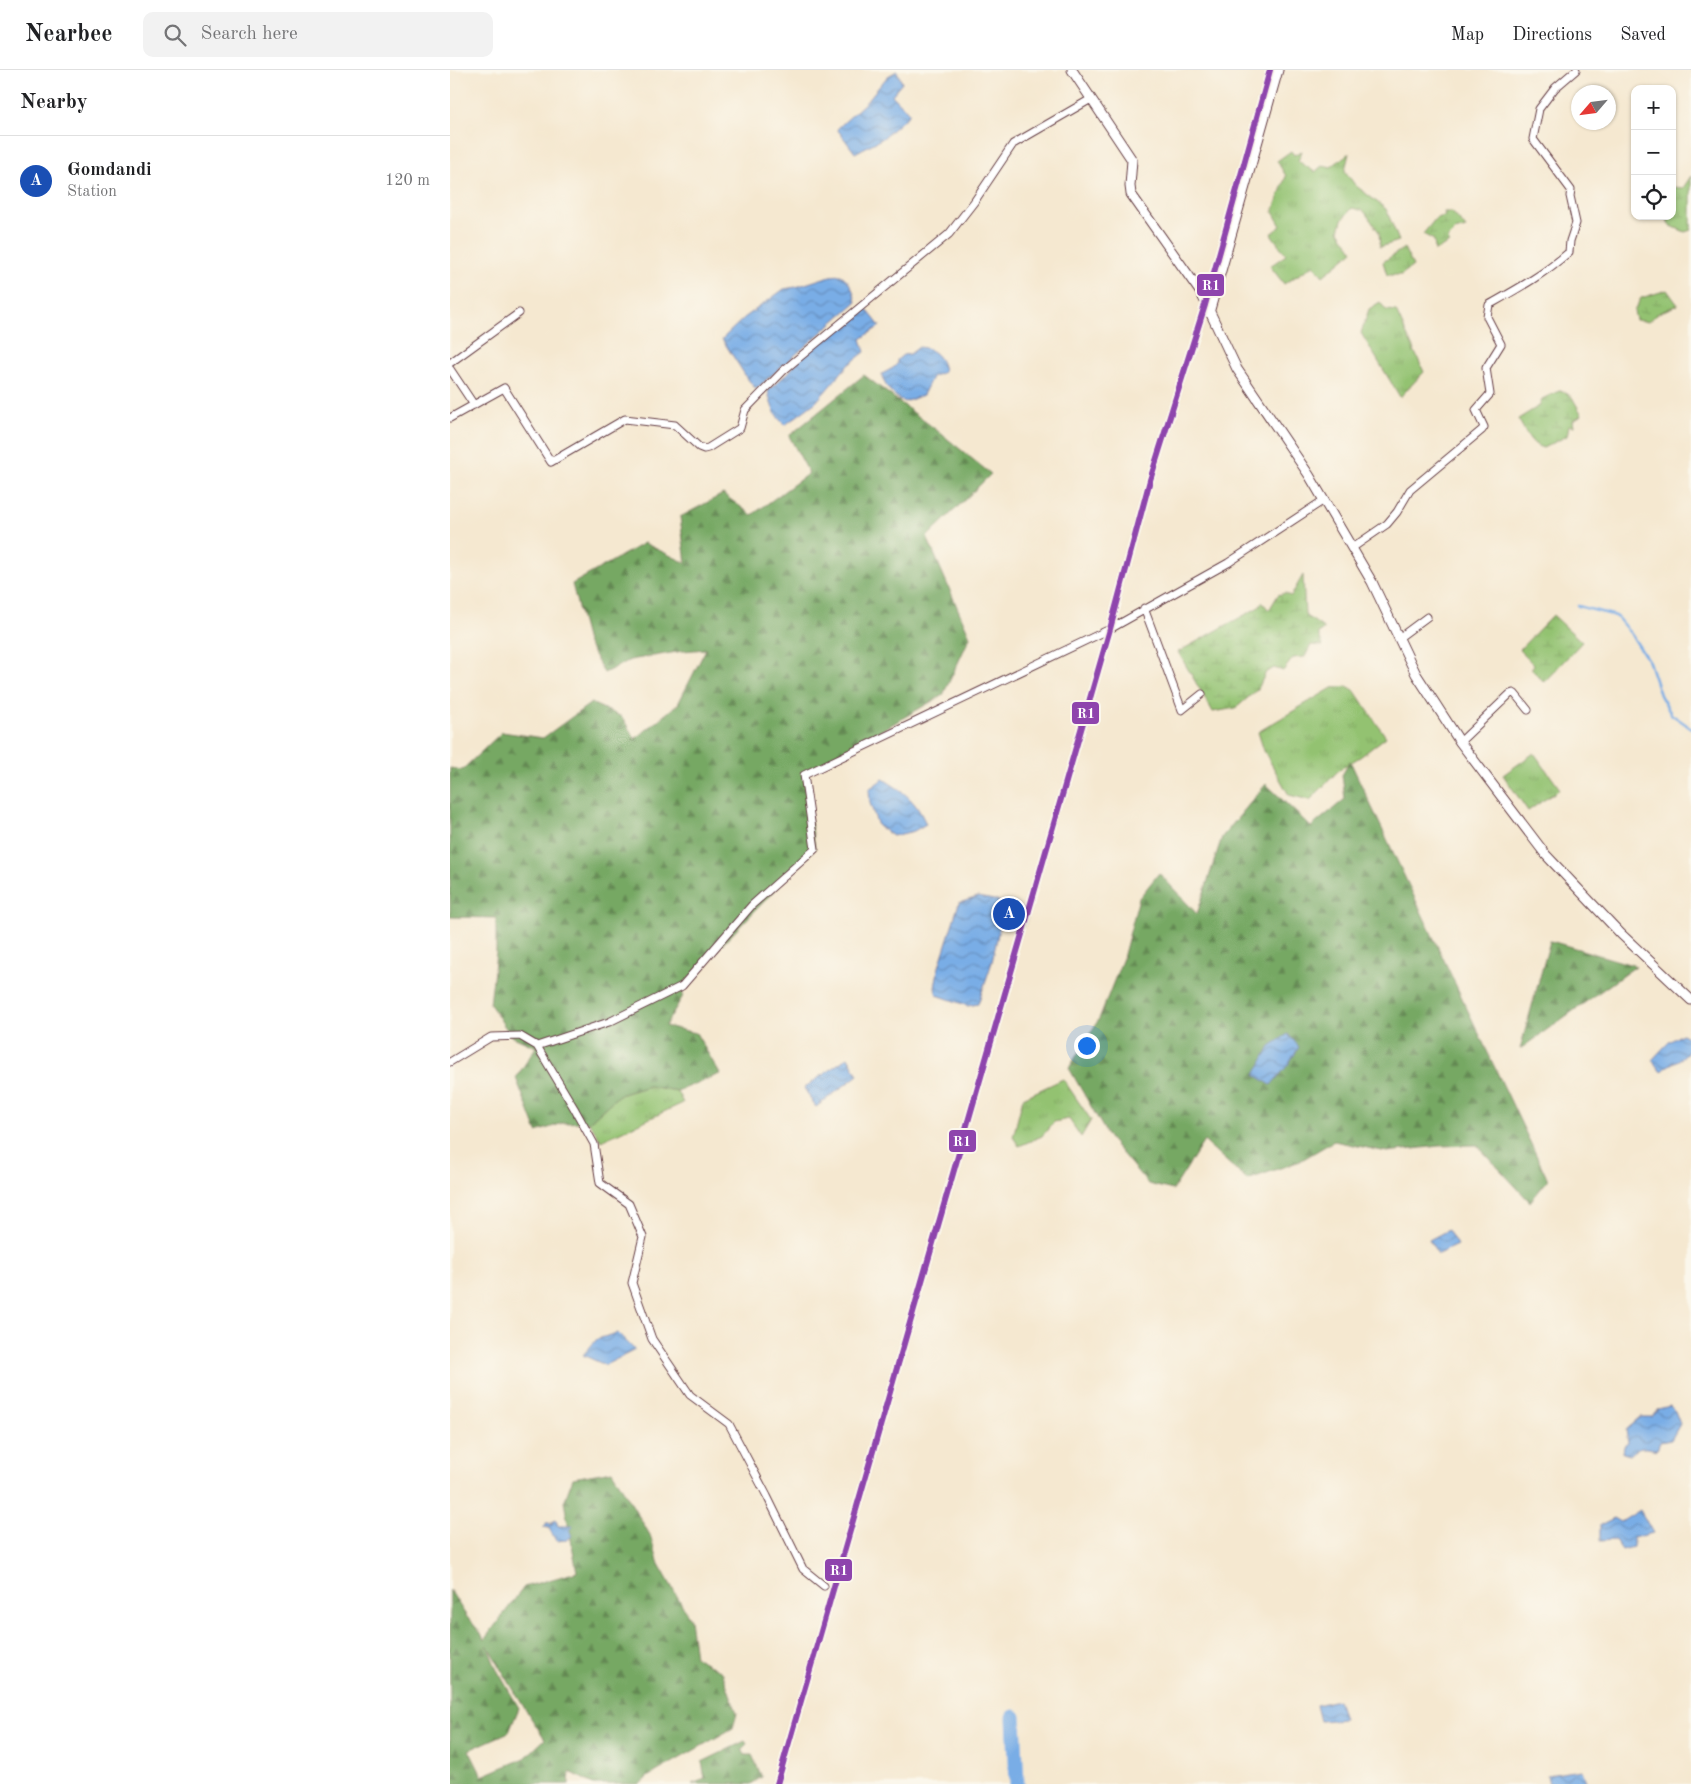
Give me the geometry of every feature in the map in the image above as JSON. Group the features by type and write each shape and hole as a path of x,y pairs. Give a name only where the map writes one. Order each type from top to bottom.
{"main road":[{"path":"1072,70 1132,160 1131,194 1201,293 1237,369 1324,500 1372,582 1400,637 1416,674 1460,742 1546,854 1621,934 1691,1000"},
{"path":"1209,313 1278,70"}],"street":[{"path":"1352,548 1387,524 1397,512 1410,490 1482,430 1484,427 1476,410 1490,394 1486,368 1501,344 1487,317 1489,305 1521,288 1552,267 1569,252 1570,241 1576,223 1570,196 1571,190 1533,139 1539,109 1555,88 1576,70"},
{"path":"450,418 504,388 551,462 625,419 675,425 699,447 708,448 740,428 745,410 784,370 949,234 974,202 1013,144 1091,99"},
{"path":"450,363 519,313"},
{"path":"450,369 474,405"},
{"path":"536,1046 608,1022 682,986 752,905 815,849 804,775 1110,629 1144,608 1228,563 1324,500"},
{"path":"1144,608 1182,710 1202,694"},
{"path":"1400,637 1427,617"},
{"path":"1460,742 1513,692 1528,710"},
{"path":"450,1062 491,1037 520,1036 536,1046 594,1144 600,1183 628,1204 643,1236 632,1283 652,1339 690,1395 729,1424 803,1569 824,1586"}],"green space":[{"path":"1291,151 1294,155 1302,151 1298,161 1315,172 1323,165 1331,167 1349,153 1345,171 1355,185 1386,209 1399,241 1380,247 1379,232 1364,211 1352,208 1342,220 1339,231 1353,251 1323,276 1314,265 1284,284 1270,266 1286,255 1271,234 1281,226 1273,212 1286,176 1277,161"},
{"path":"1691,176 1691,230 1685,232 1669,225 1667,220 1676,220 1676,187 1683,188"},
{"path":"1444,212 1452,212 1466,228 1455,231 1448,238 1449,243 1435,251 1434,240 1423,234 1436,218 1445,216"},
{"path":"1404,248 1413,266 1401,275 1387,275 1383,262"},
{"path":"1667,290 1678,305 1658,313 1648,322 1636,320 1634,311 1641,298"},
{"path":"1380,302 1386,310 1396,311 1424,372 1400,397 1361,333 1369,309"},
{"path":"864,375 991,474 927,537 970,637 943,695 804,775 815,849 682,986 683,996 665,1026 696,1033 720,1074 677,1091 649,1086 619,1095 589,1122 563,1123 537,1132 516,1078 536,1047 511,1036 490,1004 496,953 496,918 450,917 450,768 462,770 502,732 543,738 591,703 622,717 635,739 678,704 706,649 630,660 604,673 587,642 572,584 644,543 686,563 680,517 723,494 752,515 809,473 789,436"},
{"path":"1561,390 1572,397 1582,415 1573,420 1574,426 1569,425 1567,436 1543,448 1531,440 1518,419 1539,406 1542,399"},
{"path":"1303,575 1305,615 1325,629 1318,633 1323,646 1311,645 1305,657 1293,658 1283,671 1274,668 1266,672 1258,689 1236,708 1213,712 1178,652 1259,607 1262,602 1269,610 1278,595 1285,593 1291,596"},
{"path":"1553,615 1582,642 1544,682 1531,669 1534,665 1519,650"},
{"path":"1347,686 1354,690 1386,737 1360,757 1340,769 1310,800 1289,795 1264,751 1258,732 1332,688"},
{"path":"1534,753 1560,789 1528,811 1503,775"},
{"path":"1350,761 1548,1180 1530,1202 1477,1145 1439,1146 1387,1152 1334,1141 1300,1161 1247,1180 1204,1141 1173,1190 1148,1184 1109,1138 1069,1068 1099,1019 1123,958 1139,898 1159,873 1197,914 1222,837 1266,784 1311,827 1345,799 1342,775"},
{"path":"1550,941 1636,966 1520,1049"},
{"path":"1063,1079 1091,1120 1081,1137 1069,1119 1054,1122 1042,1136 1019,1146 1013,1137 1023,1098"},
{"path":"649,1086 677,1091 683,1103 601,1141 589,1122 619,1095"},
{"path":"612,1471 650,1535 659,1564 690,1619 695,1657 722,1672 737,1713 733,1728 649,1776 640,1784 593,1784 570,1772 569,1784 450,1784 450,1590 484,1640 524,1587 577,1572 564,1502 573,1478","holes":["487,1645 545,1739 525,1758 482,1776 469,1750 509,1732 519,1708 496,1668"]},
{"path":"745,1741 747,1744 742,1749 745,1755 752,1755 762,1777 751,1784 692,1784 705,1779 702,1762"}],"water":[{"path":"897,71 902,83 892,95 910,114 883,138 855,153 837,129 866,102 888,76"},
{"path":"841,275 851,287 856,302 756,389 722,339 744,318 784,289 830,276"},
{"path":"864,306 880,326 861,339 865,352 848,365 816,402 785,425 774,410 768,391 799,360"},
{"path":"919,347 929,349 939,358 944,372 932,377 923,395 905,402 890,391 882,374 893,368 897,364 897,360 903,355 910,354"},
{"path":"883,779 898,788 914,803 926,824 914,831 893,836 878,826 870,803 869,789"},
{"path":"978,897 999,901 1000,924 992,962 978,1004 968,1006 937,995 935,988 938,970 959,903"},
{"path":"1288,1034 1299,1047 1288,1065 1271,1085 1255,1075 1270,1046"},
{"path":"1682,1034 1691,1039 1688,1052 1661,1072 1652,1060 1669,1042"},
{"path":"848,1057 858,1075 816,1107 804,1088"},
{"path":"1448,1230 1457,1245 1438,1254 1429,1240"},
{"path":"618,1333 635,1350 605,1365 583,1355 597,1339"},
{"path":"1670,1406 1675,1411 1680,1424 1671,1440 1660,1442 1657,1450 1642,1448 1630,1455 1623,1453 1624,1446 1628,1443 1626,1430 1641,1417 1652,1417 1658,1409"},
{"path":"1640,1510 1653,1533 1633,1538 1633,1547 1622,1550 1615,1540 1600,1541 1600,1525 1614,1518 1621,1522"},
{"path":"556,1520 558,1526 573,1526 569,1530 572,1536 567,1540 556,1541 549,1528 543,1527 546,1523 552,1525 552,1522"},
{"path":"1338,1700 1344,1719 1320,1721 1316,1705"},
{"path":"1582,1770 1587,1784 1549,1784 1547,1775"}],"waterway":[{"path":"1578,606 1616,616 1631,634 1649,662 1660,695 1671,714 1691,728"},
{"path":"1014,1717 1017,1784"}],"transit line":[{"name":"R1","path":"777,1784 1110,629 1150,480 1205,305 1270,70"}],"place":[{"name":"Gomdandi","path":"1009,914"}]}
